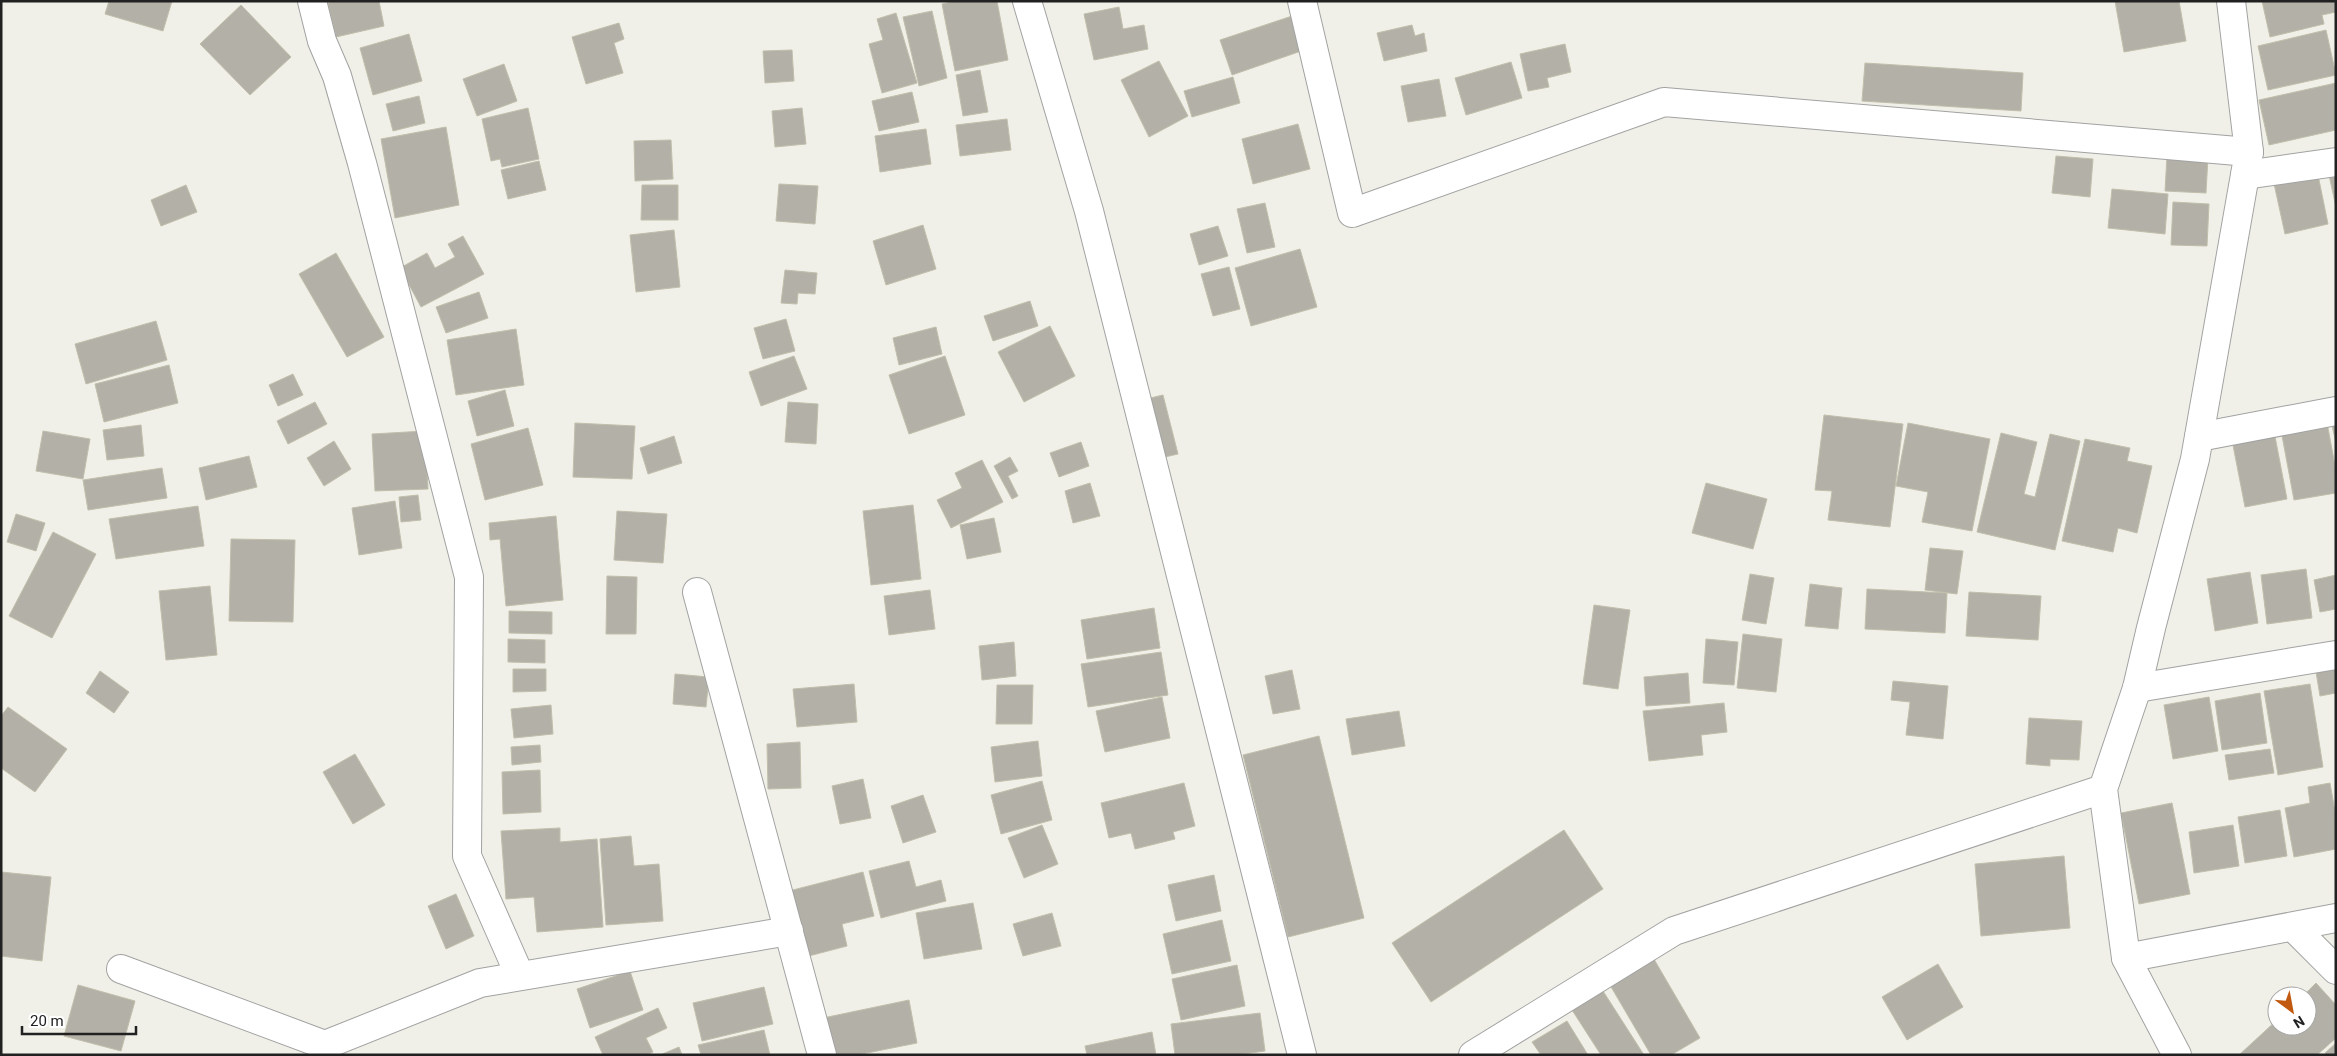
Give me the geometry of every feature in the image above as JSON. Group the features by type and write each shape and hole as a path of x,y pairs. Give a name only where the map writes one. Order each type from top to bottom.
{"street":[{"path":"312,1 322,41 337,76 362,164 469,577 467,856 520,976"},
{"path":"1027,1 1089,211 1302,1055"},
{"path":"1302,1 1352,213 1664,102 2247,163 2336,162"},
{"path":"2177,1055 2126,958 2103,789 2137,688 2199,437 2247,163 2230,1"},
{"path":"2199,437 2336,411"},
{"path":"697,592 822,1055"},
{"path":"2137,688 2336,655"},
{"path":"1472,1055 1674,931 2103,789"},
{"path":"2126,958 2336,918"},
{"path":"2293,927 2336,970"},
{"path":"121,969 325,1045 480,983 789,931"}],"building":[{"path":"109,1 172,1 163,31 105,14"},
{"path":"334,1 379,1 384,26 336,37 328,3"},
{"path":"955,1 997,1 1008,60 955,71 942,4"},
{"path":"2115,1 2179,1 2186,41 2124,52"},
{"path":"2262,1 2336,1 2336,12 2322,15 2324,24 2270,37"},
{"path":"241,5 291,57 250,95 200,44"},
{"path":"1119,7 1123,29 1144,25 1148,49 1094,60 1084,14"},
{"path":"932,11 947,78 919,86 903,17"},
{"path":"896,13 917,83 882,93 869,44 883,40 877,19"},
{"path":"1295,15 1307,49 1232,75 1220,40"},
{"path":"619,23 624,39 614,43 623,73 586,84 572,37"},
{"path":"1412,25 1415,36 1424,33 1427,51 1384,61 1377,33"},
{"path":"2326,30 2336,75 2268,90 2258,46"},
{"path":"409,34 422,81 373,95 360,48"},
{"path":"1565,44 1571,72 1547,78 1549,87 1528,91 1520,54"},
{"path":"792,50 794,81 765,83 763,51"},
{"path":"1159,61 1188,116 1149,137 1121,80"},
{"path":"1511,62 1522,98 1466,115 1455,78"},
{"path":"1865,63 2023,73 2021,111 1862,101"},
{"path":"504,64 517,101 477,116 463,79"},
{"path":"980,70 988,112 963,116 956,75"},
{"path":"1233,77 1240,103 1192,117 1184,91"},
{"path":"1439,79 1446,116 1408,122 1401,86"},
{"path":"2336,83 2336,130 2269,145 2259,100"},
{"path":"912,92 919,122 879,131 872,101"},
{"path":"419,96 425,123 393,131 386,104"},
{"path":"528,108 539,159 502,167 500,159 491,161 482,119"},
{"path":"802,108 806,144 775,147 772,111"},
{"path":"1007,119 1011,150 960,156 956,125"},
{"path":"1298,124 1310,169 1253,184 1242,139"},
{"path":"446,127 459,205 395,218 381,139"},
{"path":"926,129 931,164 880,172 875,136"},
{"path":"671,140 673,179 635,181 634,141"},
{"path":"2167,155 2208,157 2206,193 2165,191"},
{"path":"2056,156 2093,159 2090,197 2052,193"},
{"path":"539,161 546,190 508,199 501,170"},
{"path":"2336,165 2336,207 2327,166"},
{"path":"2317,170 2328,224 2285,234 2273,179"},
{"path":"779,184 818,186 815,224 776,221"},
{"path":"186,185 197,212 161,226 151,200"},
{"path":"642,185 678,185 678,220 641,220"},
{"path":"2112,189 2168,194 2165,234 2108,228"},
{"path":"2173,202 2209,204 2207,246 2171,245"},
{"path":"1265,203 1275,247 1247,253 1237,209"},
{"path":"923,225 936,269 886,285 873,241"},
{"path":"1218,226 1228,256 1199,265 1190,234"},
{"path":"674,230 680,287 636,292 630,235"},
{"path":"463,236 484,274 421,307 400,268 427,253 435,268 455,257 448,244"},
{"path":"1300,249 1317,307 1251,326 1235,268"},
{"path":"336,253 384,337 347,357 299,274"},
{"path":"1229,267 1240,309 1213,316 1201,274"},
{"path":"785,270 817,273 815,294 798,293 797,304 781,303"},
{"path":"479,292 488,318 446,333 436,307"},
{"path":"1030,301 1038,326 993,341 984,316"},
{"path":"786,319 795,351 763,359 754,328"},
{"path":"156,321 167,360 86,384 75,344"},
{"path":"1050,326 1075,376 1024,402 998,352"},
{"path":"936,327 942,354 899,365 893,338"},
{"path":"516,329 524,385 456,395 447,340"},
{"path":"794,356 807,389 761,406 749,372"},
{"path":"945,356 965,415 909,434 889,375"},
{"path":"169,365 178,403 104,422 95,384"},
{"path":"293,374 303,395 278,406 269,385"},
{"path":"505,390 514,426 477,436 468,401"},
{"path":"1163,395 1178,454 1156,459 1142,400"},
{"path":"315,402 327,424 288,444 277,421"},
{"path":"788,402 818,404 816,444 785,442"},
{"path":"1824,415 1903,424 1890,527 1828,520 1832,491 1815,490"},
{"path":"2326,417 2336,471 2336,493 2294,500 2280,425"},
{"path":"2336,420 2336,443 2331,421"},
{"path":"575,423 635,426 632,479 573,477"},
{"path":"1908,423 1990,439 1972,531 1922,522 1928,492 1896,486"},
{"path":"141,425 144,456 107,460 103,430"},
{"path":"2273,426 2287,499 2245,507 2231,435"},
{"path":"528,428 543,485 485,500 471,444"},
{"path":"43,431 90,439 83,479 36,471"},
{"path":"425,431 428,489 375,491 372,434"},
{"path":"2001,433 2037,442 2024,494 2035,497 2050,434 2080,441 2055,550 1977,532"},
{"path":"674,436 682,463 648,474 640,448"},
{"path":"2085,439 2130,448 2127,461 2152,466 2137,533 2118,528 2113,552 2062,541"},
{"path":"334,441 351,469 324,486 307,458"},
{"path":"1081,442 1089,466 1059,477 1050,453"},
{"path":"249,456 257,487 206,500 199,468"},
{"path":"1010,457 1018,471 1008,476 1018,496 1012,499 994,466"},
{"path":"982,460 1003,502 951,528 937,500 962,488 955,473"},
{"path":"162,468 167,498 88,510 83,480"},
{"path":"1090,483 1100,516 1073,523 1065,491"},
{"path":"1706,483 1767,499 1753,549 1692,533"},
{"path":"418,495 421,520 401,522 399,497"},
{"path":"395,501 402,548 359,555 352,508"},
{"path":"913,505 921,579 871,585 863,511"},
{"path":"198,506 204,546 116,559 109,519"},
{"path":"617,511 667,514 663,563 614,560"},
{"path":"16,514 45,523 36,551 7,542"},
{"path":"556,516 563,600 506,606 500,539 490,540 489,523"},
{"path":"994,518 1001,552 967,559 960,525"},
{"path":"53,532 96,554 52,638 9,616"},
{"path":"231,539 295,540 293,622 229,621"},
{"path":"1930,548 1963,551 1957,594 1925,590"},
{"path":"2306,569 2312,618 2267,624 2261,575"},
{"path":"2250,572 2258,623 2215,631 2207,579"},
{"path":"1750,574 1774,578 1766,624 1742,620"},
{"path":"2336,575 2336,609 2320,612 2314,580"},
{"path":"607,576 637,577 636,634 606,634"},
{"path":"1810,584 1842,588 1838,629 1805,626"},
{"path":"210,586 217,655 166,660 159,591"},
{"path":"1867,589 1947,593 1945,633 1865,629"},
{"path":"930,590 935,629 889,635 884,596"},
{"path":"1969,592 2041,596 2038,640 1966,636"},
{"path":"1594,605 1630,610 1618,689 1583,684"},
{"path":"1154,608 1160,648 1087,659 1081,620"},
{"path":"509,611 552,612 552,634 509,633"},
{"path":"1743,634 1782,639 1776,692 1737,688"},
{"path":"508,639 545,640 545,663 508,662"},
{"path":"1706,639 1738,642 1734,685 1703,683"},
{"path":"1014,642 1016,676 982,680 979,646"},
{"path":"1161,652 1168,695 1088,707 1081,664"},
{"path":"2336,662 2336,693 2320,696 2315,666"},
{"path":"513,669 546,669 546,691 513,692"},
{"path":"1292,670 1300,709 1273,714 1265,676"},
{"path":"100,671 129,692 114,713 86,693"},
{"path":"1688,673 1690,703 1646,706 1644,677"},
{"path":"675,674 709,677 706,707 673,704"},
{"path":"1893,681 1948,686 1943,739 1906,735 1910,702 1891,700"},
{"path":"854,684 857,722 797,727 793,689"},
{"path":"2310,684 2323,767 2278,775 2264,691"},
{"path":"997,685 1033,685 1032,724 996,724"},
{"path":"2260,693 2267,743 2222,750 2215,701"},
{"path":"1162,697 1170,738 1105,752 1096,711"},
{"path":"2209,697 2218,751 2173,759 2164,705"},
{"path":"1724,703 1727,732 1701,735 1703,755 1649,761 1643,711"},
{"path":"551,705 553,734 514,738 511,709"},
{"path":"8,707 67,749 35,792 1,768 1,716"},
{"path":"1399,711 1405,746 1352,755 1346,719"},
{"path":"2029,718 2082,721 2079,760 2050,759 2050,766 2026,764"},
{"path":"1319,736 1364,918 1288,937 1243,755"},
{"path":"1038,741 1042,776 995,782 991,747"},
{"path":"800,742 801,788 768,789 767,744"},
{"path":"540,745 541,762 512,765 511,747"},
{"path":"2270,749 2274,773 2229,780 2225,755"},
{"path":"355,754 385,805 353,824 323,772"},
{"path":"540,770 541,812 503,814 502,772"},
{"path":"863,779 871,818 840,824 832,786"},
{"path":"1042,781 1052,820 1001,834 991,795"},
{"path":"1184,783 1195,826 1173,832 1175,839 1135,849 1131,833 1109,838 1101,803"},
{"path":"2330,783 2336,817 2336,849 2294,857 2285,808 2310,803 2308,787"},
{"path":"923,795 936,832 903,843 891,806"},
{"path":"2172,803 2190,894 2139,904 2121,813"},
{"path":"2280,810 2287,856 2245,863 2238,817"},
{"path":"1042,825 1058,864 1024,878 1008,838"},
{"path":"2233,825 2239,866 2194,873 2189,832"},
{"path":"560,828 560,842 597,839 603,927 537,932 534,897 506,899 501,831"},
{"path":"1564,830 1603,889 1431,1002 1392,943"},
{"path":"631,836 634,866 659,864 663,921 606,925 600,839"},
{"path":"2064,856 2070,928 1981,936 1975,864"},
{"path":"909,861 916,887 941,880 946,901 881,918 869,871"},
{"path":"1,872 51,877 42,961 1,956"},
{"path":"863,872 874,916 842,924 847,946 805,957 789,891"},
{"path":"1214,875 1221,911 1176,921 1168,885"},
{"path":"456,894 474,936 446,949 428,906"},
{"path":"973,903 982,949 924,959 916,913"},
{"path":"1052,913 1061,946 1023,956 1013,924"},
{"path":"1222,920 1231,961 1172,974 1163,934"},
{"path":"1651,954 1700,1038 1671,1055 1651,1055 1607,980"},
{"path":"1938,964 1963,1007 1907,1040 1882,997"},
{"path":"1237,965 1245,1006 1181,1020 1172,979"},
{"path":"630,971 643,1010 590,1028 577,989"},
{"path":"2316,983 2336,1005 2336,1038 2317,1055 2239,1055 2267,1029 2267,1036 2317,1036 2317,986 2313,986"},
{"path":"78,985 135,1001 121,1051 64,1036"},
{"path":"764,987 773,1024 702,1041 693,1003"},
{"path":"1603,991 1644,1055 1601,1055 1572,1010"},
{"path":"909,1000 917,1043 857,1055 830,1055 823,1018"},
{"path":"658,1008 667,1028 646,1038 653,1052 647,1055 603,1055 595,1037"},
{"path":"1260,1013 1265,1051 1236,1055 1175,1055 1171,1024"},
{"path":"1567,1021 1588,1055 1541,1055 1532,1042"},
{"path":"764,1030 770,1055 701,1055 698,1045"},
{"path":"1152,1032 1156,1055 1087,1055 1085,1046"},
{"path":"2336,1043 2336,1055 2327,1055 2325,1053"},
{"path":"679,1047 682,1055 660,1055"}]}
